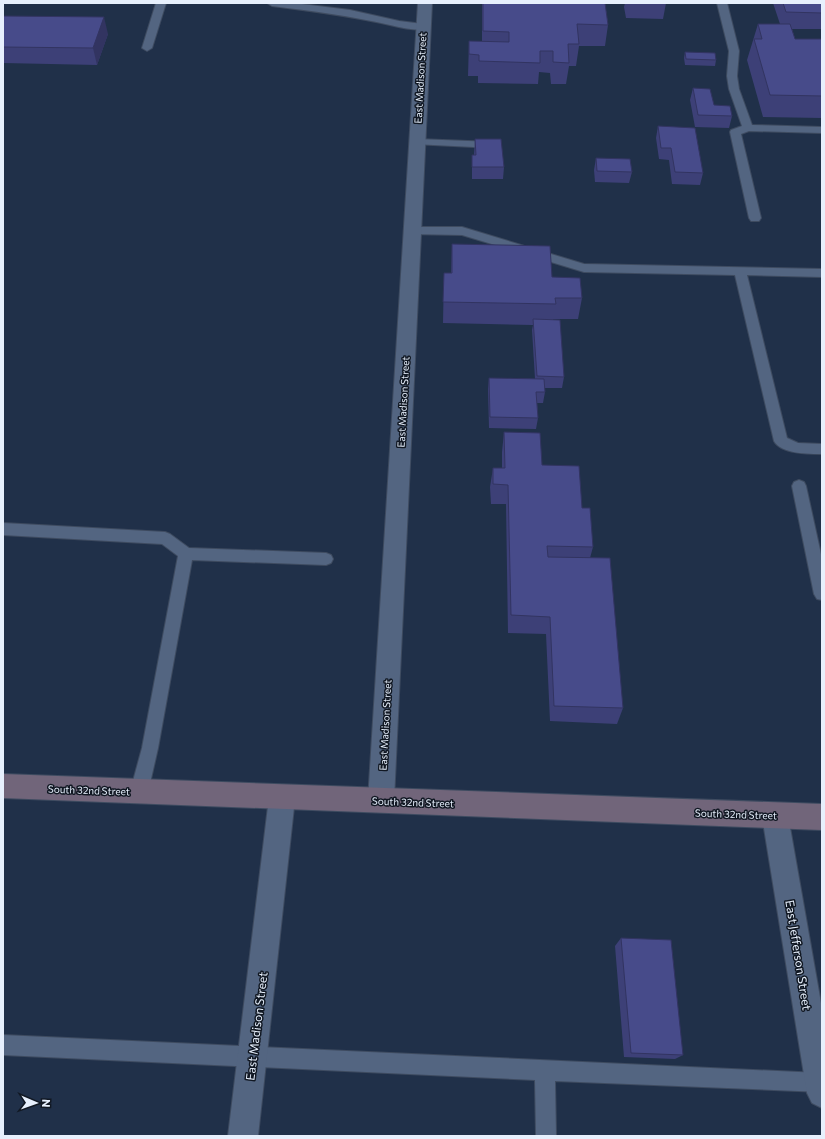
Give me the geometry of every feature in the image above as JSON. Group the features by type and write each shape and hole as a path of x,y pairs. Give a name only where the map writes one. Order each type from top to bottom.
{"main road":[{"name":"South 32nd Street","path":"3,786 282,798 381,800 822,817"}],"street":[{"name":"East Madison Street","path":"381,800 424,3"},
{"name":"East Madison Street","path":"243,1136 282,798"},
{"name":"East Jefferson Street","path":"776,816 821,1088"}],"lane":[{"path":"147,48 161,3"},
{"path":"272,3 350,14 399,24 423,27"},
{"path":"350,14 351,3"},
{"path":"722,3 734,51 732,76 734,89 748,128"},
{"path":"755,218 735,132 748,128 822,130"},
{"path":"417,142 494,145"},
{"path":"412,231 462,231 584,268 822,273"},
{"path":"740,271 781,441 797,448 822,449"},
{"path":"799,486 822,594"},
{"path":"3,529 165,538 186,554 326,559"},
{"path":"138,792 150,748 186,554"},
{"path":"3,1046 252,1056 821,1088"},
{"path":"545,1072 546,1136"}],"building":[{"path":"483,3 605,3 608,25 577,24 579,44 568,44 569,63 553,62 553,51 540,51 540,63 479,61 479,55 469,54 469,41 509,42 509,32 483,31"},
{"path":"783,3 822,3 822,13 786,12"},
{"path":"3,16 104,17 93,48 3,47"},
{"path":"758,24 790,24 795,39 822,39 822,96 770,95 754,39 762,39"},
{"path":"685,52 715,53 716,60 686,59"},
{"path":"693,88 710,89 714,105 730,106 732,116 698,115"},
{"path":"658,126 695,128 703,173 675,172 671,148 661,148"},
{"path":"475,139 501,139 504,167 472,167 472,155 476,155"},
{"path":"596,158 630,159 632,172 597,171"},
{"path":"452,244 550,246 552,277 580,278 582,298 555,298 556,304 443,302 444,273 452,273"},
{"path":"533,319 560,320 564,377 537,376"},
{"path":"489,378 544,379 545,392 536,392 538,418 490,417"},
{"path":"504,432 540,433 542,465 579,466 582,508 590,508 593,547 547,546 548,557 610,558 623,708 554,706 550,617 511,615 508,485 493,484 493,468 505,468"},
{"path":"621,938 671,940 683,1055 631,1053"}]}
